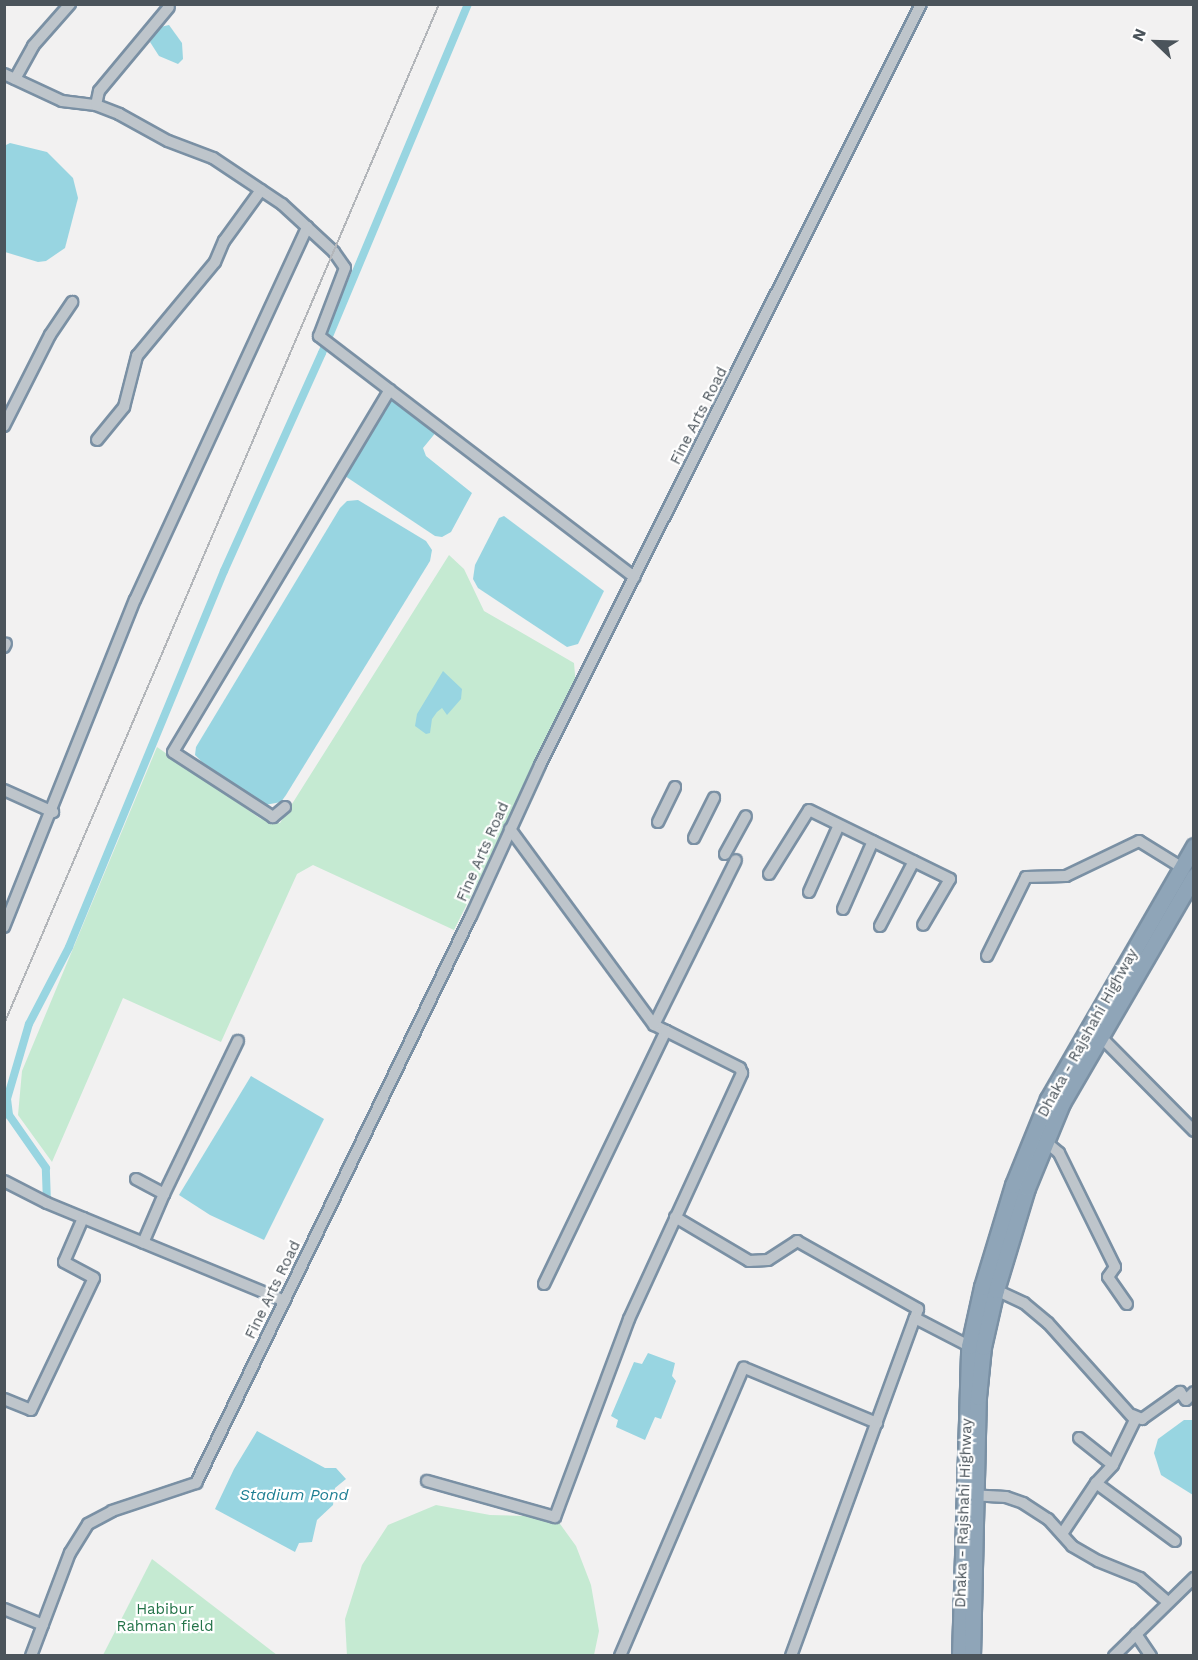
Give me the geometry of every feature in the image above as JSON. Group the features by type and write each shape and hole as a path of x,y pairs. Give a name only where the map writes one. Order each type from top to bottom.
{"highway":[{"name":"Dhaka - Rajshahi Highway","path":"972,1656 969,1346 1012,1185 1048,1099 1094,1031 1187,872 1194,846"},
{"name":"Dhaka - Rajshahi Highway","path":"960,1656 983,1347 996,1290 1027,1188 1094,1031"}],"street":[{"path":"70,4 33,45 10,77 62,101 96,105 168,141 213,158 261,190 308,227 345,268 319,336 634,577"},
{"name":"Fine Arts Road","path":"31,1656 70,1553 88,1524 112,1511 196,1483 510,829 921,4"},
{"path":"96,105 99,91 169,7"},
{"path":"97,440 124,407 137,356 215,262 224,241 261,190"},
{"path":"4,927 53,812 135,600 308,227"},
{"path":"4,426 50,334 72,302"},
{"path":"285,807 273,817 173,752 390,390"},
{"path":"658,822 675,787"},
{"path":"4,790 53,812"},
{"path":"694,838 714,798"},
{"path":"769,874 809,810 950,879 923,925"},
{"path":"725,854 746,816"},
{"path":"808,892 839,825"},
{"path":"427,1481 555,1517 629,1319 742,1070 654,1025 510,829"},
{"path":"843,909 873,841"},
{"path":"987,956 1026,878 1066,876 1139,842 1187,872"},
{"path":"654,1025 736,860"},
{"path":"880,926 914,861"},
{"path":"544,1284 666,1031"},
{"path":"1094,1031 1194,1131"},
{"path":"143,1243 164,1194 238,1041"},
{"path":"1046,1142 1059,1153 1115,1267 1107,1277 1127,1304"},
{"path":"136,1179 164,1194"},
{"path":"4,1181 83,1218 285,1301"},
{"path":"675,1217 749,1261 768,1260 797,1241 918,1309 791,1656"},
{"path":"4,1399 32,1410 94,1278 64,1262 83,1218"},
{"path":"996,1290 1024,1303 1048,1323 1135,1420 1113,1465 1096,1483 1062,1534"},
{"path":"915,1318 969,1346"},
{"path":"620,1656 745,1368 877,1423"},
{"path":"1132,1415 1142,1419 1180,1392 1186,1400 1194,1392"},
{"path":"1079,1438 1113,1465"},
{"path":"1096,1483 1175,1541"},
{"path":"971,1495 1006,1497 1023,1503 1048,1519 1091,1558 1140,1578 1168,1602"},
{"path":"1114,1656 1168,1602 1191,1585"},
{"path":"4,1609 43,1625"},
{"path":"1136,1634 1151,1656"}],"green space":[{"path":"449,555 464,569 484,611 574,663 576,686 454,930 313,865 297,874 221,1042 123,998 52,1162 18,1115 22,1071 157,747 261,819 280,823"},
{"path":"436,1505 490,1515 555,1517 576,1546 591,1585 599,1631 594,1655 347,1656 345,1619 362,1565 388,1525"},
{"name":"Habibur Rahman field","path":"152,1559 277,1655 103,1655"}],"water":[{"path":"169,25 182,43 183,59 178,64 159,56 150,42 160,27"},
{"path":"10,143 47,152 73,178 78,198 65,248 46,261 38,262 5,252 4,146"},
{"path":"391,400 437,431 423,448 426,456 472,493 451,532 442,537 435,536 345,476"},
{"path":"358,500 426,541 432,550 430,561 286,795 281,802 265,805 202,762 195,755 196,747 340,508 347,501"},
{"path":"504,516 604,591 578,644 567,647 478,588 473,579 475,565 499,518"},
{"path":"443,671 462,689 461,699 447,715 442,708 437,712 432,719 430,733 426,734 415,726 417,714"},
{"path":"251,1076 324,1119 264,1240 210,1215 179,1195"},
{"path":"648,1353 675,1363 672,1376 676,1381 661,1419 655,1417 645,1440 616,1427 618,1420 611,1416 634,1362 642,1364"},
{"path":"1184,1420 1193,1420 1193,1495 1161,1475 1154,1453 1158,1439"},
{"name":"Stadium Pond","path":"257,1431 325,1468 336,1468 346,1479 335,1488 333,1505 317,1520 312,1542 299,1543 295,1552 215,1509 234,1469"}],"waterway":[{"path":"47,1203 46,1168 9,1115 7,1099 29,1024 69,947 224,571 322,353 468,4"}],"railway":[{"path":"4,1024 439,4"}]}
